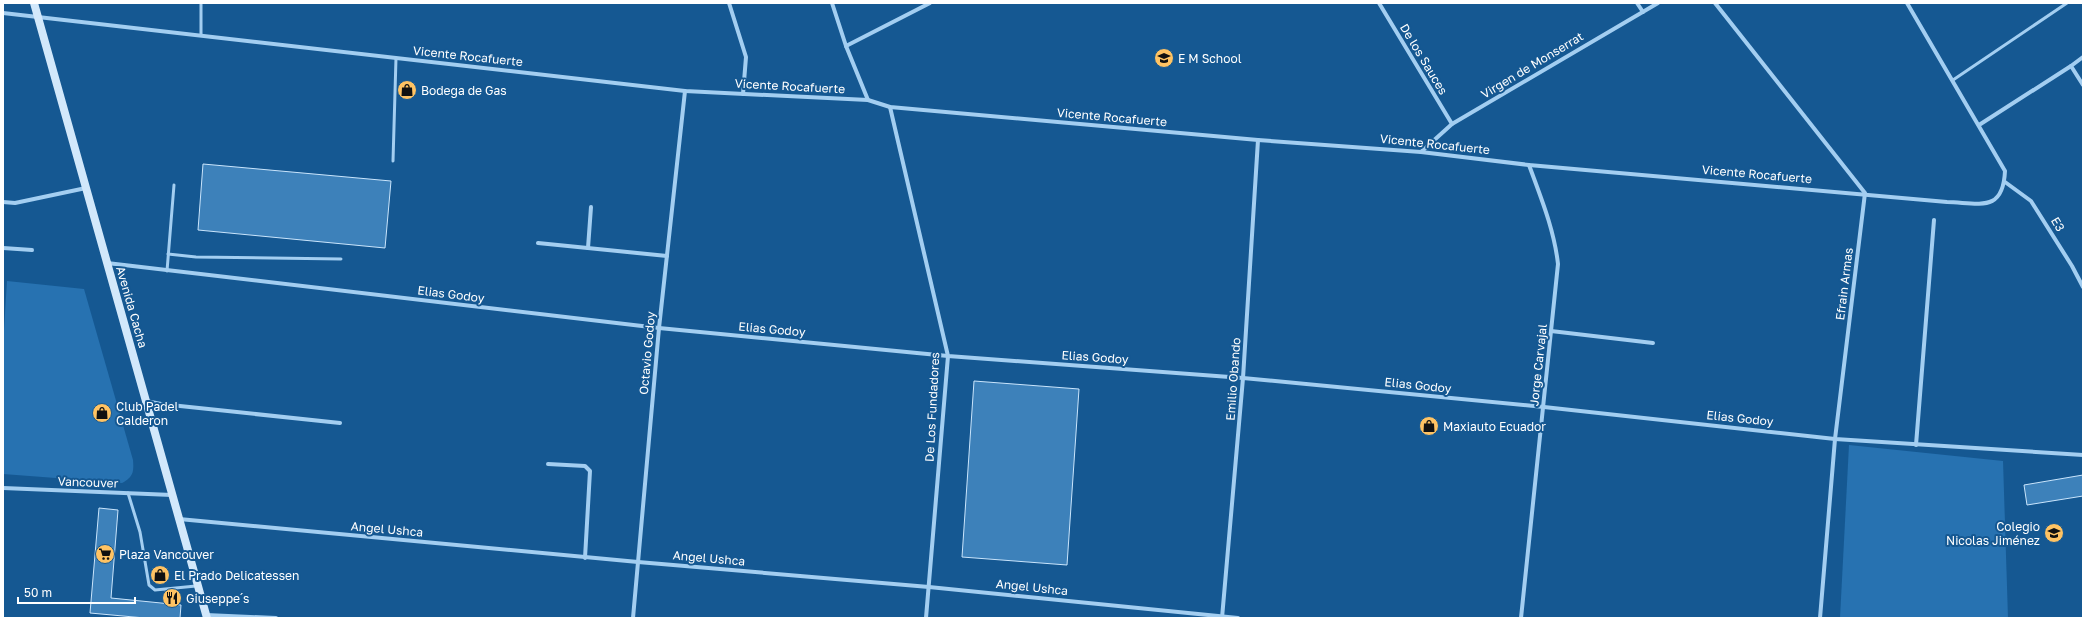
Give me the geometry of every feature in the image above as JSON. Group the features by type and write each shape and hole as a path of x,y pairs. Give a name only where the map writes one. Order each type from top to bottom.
{"street":[{"name":"Avenida Cacha","path":"34,3 206,616"},
{"path":"729,3 746,57 743,94"},
{"path":"832,3 846,46 868,100"},
{"path":"846,46 930,3"},
{"name":"De los Sauces","path":"1379,3 1452,124"},
{"path":"1637,3 1643,12"},
{"name":"Virgen de Monserrat","path":"1422,152 1452,124 1658,3"},
{"path":"1715,3 1865,194"},
{"path":"1907,3 2005,171 2005,182"},
{"name":"Vicente Rocafuerte","path":"3,13 685,91 868,100 890,107 1258,140 1422,152 1529,165 1947,202 1985,203 1995,201 2000,196 2005,182"},
{"path":"1979,125 2083,57"},
{"path":"2070,66 2083,85"},
{"name":"Octavio Godoy","path":"633,618 659,328 685,91"},
{"name":"De Los Fundadores","path":"890,107 948,356 926,618"},
{"name":"Emilio Obando","path":"1222,617 1243,378 1258,140"},
{"name":"Jorge Carvajal","path":"1521,618 1558,264 1556,242 1529,165"},
{"name":"E3","path":"2005,182 2031,201 2072,266 2083,287"},
{"path":"3,202 15,203 86,188"},
{"name":"Efrain Armas","path":"1820,618 1835,439 1865,194"},
{"path":"588,248 591,207"},
{"path":"1916,445 1934,220"},
{"path":"538,243 667,256"},
{"path":"3,248 32,250"},
{"name":"Elias Godoy","path":"107,263 659,328 948,356 1243,378 1544,407 1835,439 2083,456"},
{"path":"1551,331 1653,343"},
{"path":"146,401 161,404 340,423"},
{"path":"548,464 585,466 590,471 585,558"},
{"name":"Vancouver","path":"3,488 172,495"},
{"name":"Angel Ushca","path":"179,519 585,558 929,587 1238,618"},
{"path":"206,616 276,618"}],"lane":[{"path":"201,3 201,35"},
{"path":"1952,80 2067,3"},
{"path":"393,161 396,58"},
{"path":"167,271 174,185"},
{"path":"168,254 196,257 341,259"},
{"path":"128,493 140,532 145,571 149,585 155,590 198,586"}],"shaded area":[{"path":"7,281 84,289 133,460 132,474 122,483 3,474 3,346"},
{"path":"1849,445 2003,461 2008,618 1840,618"}],"building":[{"path":"203,164 391,181 385,248 198,230"},
{"path":"974,381 1079,389 1067,565 962,557"},
{"path":"2083,475 2083,496 2027,505 2024,485"},
{"name":"Plaza Vancouver","path":"99,508 118,510 111,598 181,605 180,618 145,618 90,613"}],"place":[{"name":"E M School","path":"1164,58"},
{"name":"Bodega de Gas","path":"407,90"},
{"name":"Club Padel Calderon","path":"102,413"},
{"name":"Maxiauto Ecuador","path":"1429,426"},
{"name":"Colegio Nicolas Jiménez","path":"2054,533"},
{"name":"Plaza Vancouver","path":"105,554"},
{"name":"El Prado Delicatessen","path":"160,575"},
{"name":"Giuseppe´s","path":"172,598"}]}
